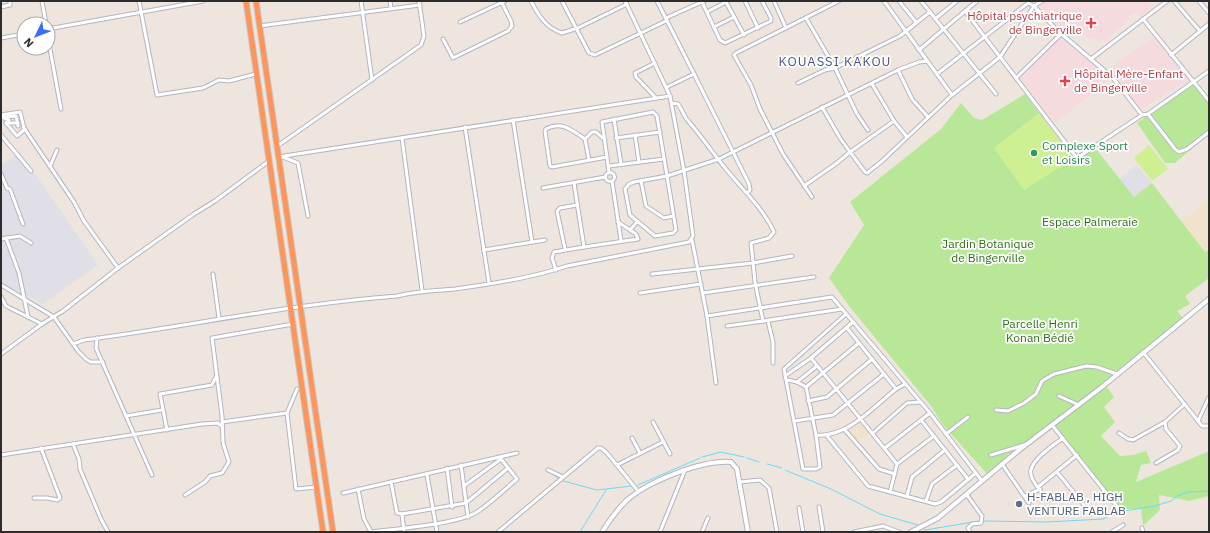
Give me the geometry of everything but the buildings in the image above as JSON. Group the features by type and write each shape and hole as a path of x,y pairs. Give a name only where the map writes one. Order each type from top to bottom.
{"highway":[{"path":"246,1 323,532"},
{"path":"256,1 276,147 280,157 300,308 333,532"}],"street":[{"path":"1,7 10,5 10,1"},
{"path":"42,1 45,16"},
{"path":"139,1 157,95 203,88 218,80 229,81 256,74"},
{"path":"56,29 203,1"},
{"path":"361,1 372,80"},
{"path":"390,1 392,8"},
{"path":"443,39 453,58 508,31 512,26 503,1 460,22"},
{"path":"531,1 542,20 558,32 567,33 626,3 641,33 667,87 672,103 684,171 692,240 707,316 716,383"},
{"path":"562,1 589,53 595,54 641,33 703,1 706,12 723,43 744,35 771,20 762,1"},
{"path":"657,1 749,184 750,190 747,193"},
{"path":"706,12 727,1 744,35"},
{"path":"745,1 758,28"},
{"path":"775,1 786,28"},
{"path":"884,1 952,95"},
{"path":"899,1 916,22"},
{"path":"921,1 996,94"},
{"path":"949,1 952,5"},
{"path":"935,19 957,1"},
{"path":"919,50 977,1"},
{"path":"822,107 840,138 863,171 867,173 881,162 952,95 1000,57 1034,6 1042,1"},
{"path":"1091,59 1167,1"},
{"path":"1174,1 1200,31"},
{"path":"1199,1 1209,13"},
{"path":"812,197 783,154 760,109 751,85 734,56 736,53 836,2"},
{"path":"937,74 1027,2 1034,6 1062,34 1113,78 1142,115"},
{"path":"259,26 419,3 424,36 421,45 276,147"},
{"path":"965,11 1077,158 1142,115 1148,114 1209,71"},
{"path":"798,83 825,70 835,68 906,31 930,12"},
{"path":"714,27 734,17"},
{"path":"806,18 835,68 857,114 868,130"},
{"path":"1143,19 1209,100"},
{"path":"1171,55 1209,24"},
{"path":"1016,78 1062,34"},
{"path":"1,38 16,35"},
{"path":"51,56 61,109"},
{"path":"621,240 612,181 615,176 610,172 602,123 653,112 657,116 667,176 675,232 657,236 637,222 628,212 625,189 631,183 667,176 719,159 898,70 919,62 927,61"},
{"path":"655,62 635,73 636,77 656,98"},
{"path":"898,70 912,99 928,116"},
{"path":"667,87 694,74"},
{"path":"872,84 894,121 907,137"},
{"path":"280,157 670,96"},
{"path":"672,103 678,104 690,123 698,131 764,215 774,232 770,238 751,243 756,285 763,321"},
{"path":"1,116 20,112 24,130"},
{"path":"1148,114 1175,149 1179,152 1187,149 1209,132"},
{"path":"1,116 9,120 6,123"},
{"path":"1,116 16,116 18,125"},
{"path":"513,120 532,242"},
{"path":"614,120 620,164"},
{"path":"804,186 894,121"},
{"path":"6,123 18,125 24,130 74,202 84,221 118,268"},
{"path":"6,123 17,136 24,130"},
{"path":"12,130 18,125"},
{"path":"589,160 585,139 564,126 548,128 545,132 550,166 589,160 607,157"},
{"path":"465,128 489,283"},
{"path":"585,139 592,132 596,132 605,140"},
{"path":"616,138 660,132"},
{"path":"1,135 31,171"},
{"path":"635,135 639,162"},
{"path":"402,138 422,290"},
{"path":"50,166 57,150"},
{"path":"297,162 304,154"},
{"path":"280,157 297,162 300,168 308,216"},
{"path":"609,166 664,159"},
{"path":"1,354 54,317 118,268 194,214 215,201 269,161"},
{"path":"543,188 605,177 610,172"},
{"path":"1,174 7,188 10,189 13,195 23,224"},
{"path":"605,177 612,181"},
{"path":"641,181 646,206 664,218 673,216"},
{"path":"574,183 584,247"},
{"path":"565,249 557,211 560,208 577,205"},
{"path":"556,270 552,258 556,251 621,240 638,239 636,234 618,222"},
{"path":"630,230 637,222"},
{"path":"1,239 20,236 31,243"},
{"path":"6,238 19,273 28,317"},
{"path":"484,250 545,240"},
{"path":"73,344 80,341 97,338 174,328 219,318 397,296 422,290 455,289 551,272 620,255 684,244 692,240"},
{"path":"652,274 753,263 792,256"},
{"path":"213,274 219,318"},
{"path":"703,293 814,277"},
{"path":"640,293 701,284"},
{"path":"1,285 24,297 54,317 73,344 89,362 103,362"},
{"path":"1,297 6,306 42,324"},
{"path":"707,316 829,297 842,309 930,413 982,481"},
{"path":"913,531 938,518 1002,464 1080,405 1209,298"},
{"path":"727,326 842,309"},
{"path":"806,387 816,435 820,467 816,470 803,469 795,421 784,371 785,366 846,314"},
{"path":"768,321 773,342 773,363"},
{"path":"785,376 811,358 853,322"},
{"path":"185,495 205,482 210,476 222,473 226,469 229,461 223,443 213,337 293,324"},
{"path":"846,328 896,389"},
{"path":"97,338 96,348 152,475"},
{"path":"806,387 859,343"},
{"path":"1143,352 1198,421 1204,427 1209,426"},
{"path":"811,358 897,464"},
{"path":"808,401 824,398 872,359"},
{"path":"796,382 816,366"},
{"path":"996,410 1008,411 1024,402 1036,394 1042,381 1054,374 1086,366 1097,367 1117,374"},
{"path":"795,421 833,415 884,374"},
{"path":"167,430 159,395 161,393 212,385 217,375"},
{"path":"787,380 796,382 806,387"},
{"path":"816,435 827,436 846,430 896,389 905,384"},
{"path":"297,389 287,413 296,489 317,487"},
{"path":"1059,396 1080,405"},
{"path":"1198,421 1209,396"},
{"path":"873,433 907,403 920,402"},
{"path":"1119,433 1128,439 1133,440 1165,422 1185,404"},
{"path":"126,416 162,410"},
{"path":"222,422 287,413"},
{"path":"885,448 930,413"},
{"path":"946,434 968,417"},
{"path":"921,420 968,479"},
{"path":"653,422 670,454"},
{"path":"1156,463 1178,450 1180,446 1166,429 1165,422"},
{"path":"1,455 133,434 216,423 222,426"},
{"path":"1052,425 1119,509"},
{"path":"846,430 879,469 895,474"},
{"path":"827,436 868,486 935,504 941,502 976,473"},
{"path":"890,492 897,464 934,436"},
{"path":"632,438 640,453"},
{"path":"1045,497 1030,474 1033,465 1038,458 1063,438"},
{"path":"617,465 663,442"},
{"path":"73,444 79,459 80,469 108,532"},
{"path":"991,455 1026,445"},
{"path":"34,498 58,500 60,498 41,448"},
{"path":"498,532 563,477 601,448 638,491"},
{"path":"907,496 912,477 945,450"},
{"path":"343,493 427,475 446,468 517,453"},
{"path":"1025,496 1039,488 1077,455"},
{"path":"358,489 364,519 371,532 436,524 468,517 476,513 517,479 500,459 464,486"},
{"path":"602,532 626,501 638,491 685,470 703,464 731,462 737,470 740,482 748,532"},
{"path":"1002,464 1029,503"},
{"path":"462,465 468,517"},
{"path":"926,501 932,484 957,465"},
{"path":"446,468 452,507"},
{"path":"391,482 398,513 402,514 452,507 466,503 508,468"},
{"path":"548,470 563,477"},
{"path":"660,532 685,470"},
{"path":"1057,472 1084,505"},
{"path":"427,475 437,532"},
{"path":"740,482 760,480 769,488 777,532"},
{"path":"967,494 982,516 981,523 972,524 968,528 970,532"},
{"path":"799,508 803,532"},
{"path":"819,508 823,532"},
{"path":"402,514 404,532"},
{"path":"702,532 708,518"},
{"path":"1112,532 1123,525"},
{"path":"854,532 883,526 899,532"}],"shaded area":[{"name":"Hôpital psychiatrique de Bingerville","path":"1043,1 1148,1 1153,7 1140,17 1136,13 1129,16 1129,19 1106,41 1091,38 1060,27 1041,8"},
{"name":"Hôpital Mère-Enfant de Bingerville","path":"1059,36 1110,79 1055,123 1019,76"},
{"path":"1155,36 1190,80 1141,109 1109,68"},
{"path":"20,152 98,265 43,304 1,283 1,165"},
{"path":"1137,165 1152,183 1134,197 1119,179"},
{"path":"1209,200 1209,250 1205,253 1181,221"},
{"path":"860,421 869,433 858,442 848,430"}],"green space":[{"path":"1194,83 1209,102 1209,134 1175,163 1165,163 1137,123"},
{"name":"Jardin Botanique de Bingerville","path":"1025,94 1075,161 1096,149 1134,197 1152,183 1205,252 1209,250 1209,278 1185,296 1190,304 1177,311 1183,318 989,476 943,425 931,406 849,306 829,278 864,225 850,202 941,129 961,103 974,118 982,120"},
{"name":"Complexe Sport et Loisirs","path":"1039,113 1074,158 1024,190 994,148"},
{"path":"1149,145 1168,169 1152,181 1134,158"},
{"path":"1107,387 1114,397 1104,407 1115,422 1101,436 1120,456 1133,455 1146,451 1151,463 1141,465 1136,482 1209,451 1209,496 1189,501 1159,495 1160,510 1143,526 1141,509 1121,509 1055,426"}],"waterway":[{"path":"702,457 721,452 744,457"},
{"path":"638,485 700,458"},
{"path":"747,458 759,462"},
{"path":"767,464 782,468"},
{"path":"785,470 831,489 880,514 921,526"},
{"path":"551,473 558,478"},
{"path":"563,481 597,490 632,486"},
{"path":"580,532 606,490"},
{"path":"983,521 1046,522 1103,519 1118,512 1155,506 1171,501 1177,496 1188,492 1209,491"},
{"path":"923,528 925,530 980,521"}],"place":[{"name":"Hôpital psychiatrique de Bingerville","path":"1091,23"},
{"name":"Hôpital Mère-Enfant de Bingerville","path":"1065,81"},
{"name":"Complexe Sport et Loisirs","path":"1034,153"},
{"name":"H-FABLAB , HIGH VENTURE FABLAB","path":"1019,504"}],"district":[{"name":"KOUASSI KAKOU","path":"835,61"}],"park label":[{"name":"Espace Palmeraie","path":"1090,222"},
{"name":"Parcelle Henri Konan Bédié","path":"1040,331"}]}
